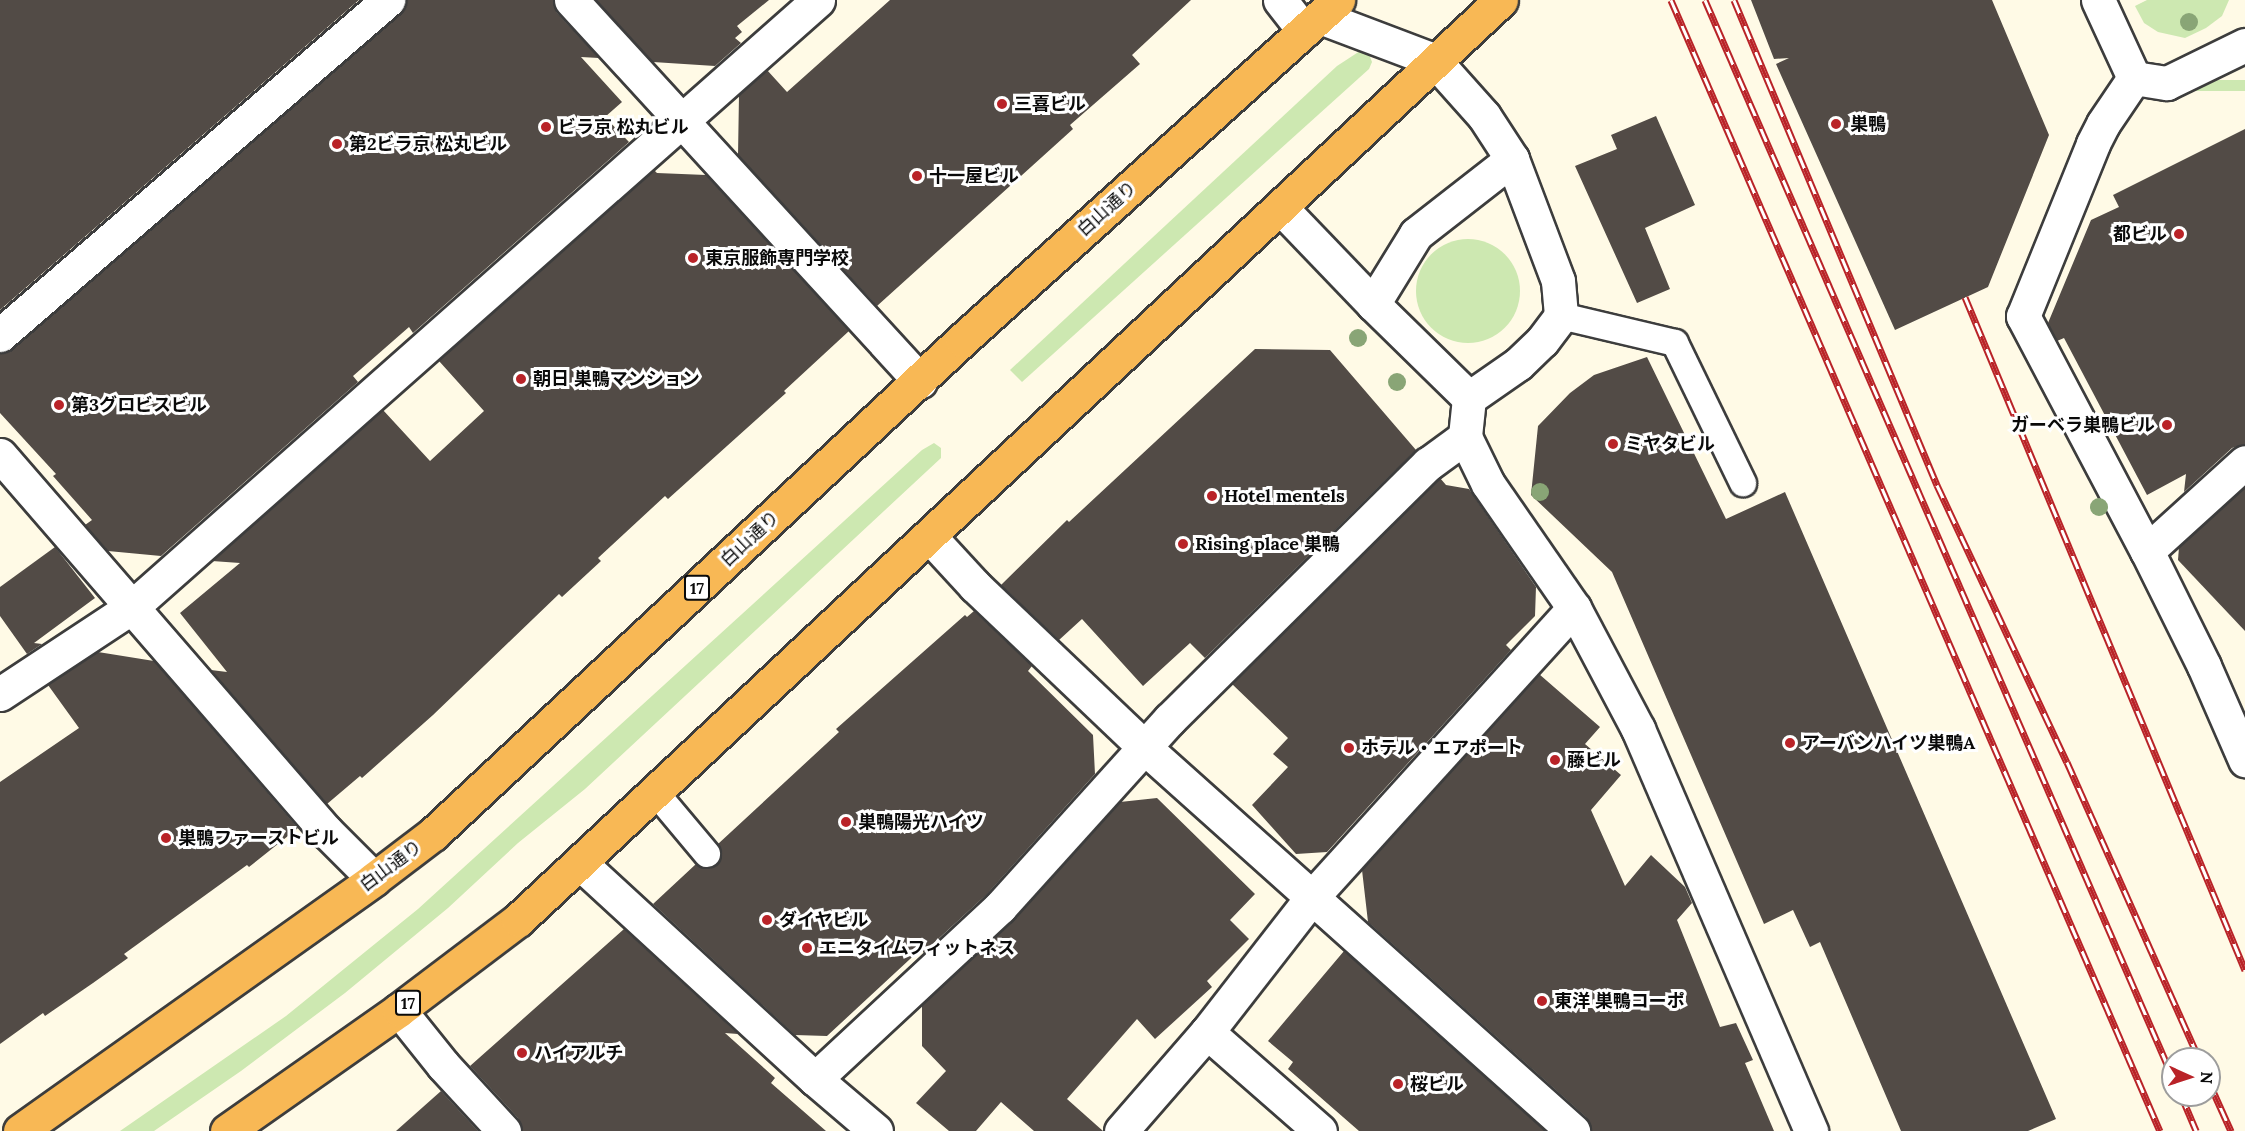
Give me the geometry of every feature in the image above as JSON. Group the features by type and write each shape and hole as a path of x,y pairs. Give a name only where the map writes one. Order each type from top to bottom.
{"highway":[{"name":"17","path":"227,1131 399,1010 518,920 1281,208 1434,60 1501,0"},
{"name":"白山通り","path":"20,1131 374,879 433,834 920,381 1321,16"}],"street":[{"path":"0,335 388,0"},
{"path":"571,0 680,122 920,381"},
{"path":"0,694 132,607 818,0"},
{"path":"1280,0 1434,60 1484,116 1512,159 1558,281 1562,315 1542,341 1518,364 1469,398 1465,436 1488,484 1574,608 1638,729 1811,1131"},
{"path":"2098,0 2134,78"},
{"path":"2134,78 2167,83 2245,45"},
{"path":"2134,78 2093,144 2023,316 2147,551 2204,666 2245,760"},
{"path":"1373,304 1416,234 1512,159"},
{"path":"1281,208 1373,304 1469,398"},
{"path":"815,1079 1000,906 1144,747 1428,464 1465,436"},
{"path":"2147,551 2245,462"},
{"path":"4,466 132,607 327,832 374,879"},
{"path":"929,536 975,586 1144,747 1573,1131"},
{"path":"1121,1131 1207,1032 1312,897 1574,608"},
{"path":"580,863 710,968 815,1079 876,1131"},
{"path":"399,1010 443,1065 504,1131"},
{"path":"1207,1032 1320,1131"}],"lane":[{"path":"1562,315 1675,343 1743,483"},
{"path":"656,792 707,854"}],"green space":[{"path":"2147,0 2229,0 2222,16 2206,28 2185,38 2158,32 2144,23 2135,6"},
{"path":"1360,51 1369,54 1372,62 1369,69 1022,382 1010,370 1337,66"},
{"path":"2155,80 2245,80 2245,91 2155,91"},
{"path":"1468,239 1488,243 1505,254 1516,271 1520,291 1516,311 1505,328 1488,339 1468,343 1448,339 1431,328 1420,311 1416,291 1420,271 1431,254 1448,243"},
{"path":"934,443 941,448 941,458 585,789 518,843 448,908 345,993 241,1071 154,1131 120,1131 286,1016 418,909 922,450"}],"building":[{"path":"0,0 359,0 0,310"},
{"path":"406,0 553,0 557,13 599,58 581,57 622,102 605,117 629,142 413,333 409,327 353,376 358,382 161,556 108,551 85,525 92,520 53,476 56,474 0,413 0,353 12,349 400,14"},
{"path":"596,0 769,0 737,26 742,32 735,38 741,43 715,66 653,62"},
{"path":"890,0 1191,0 1132,55 1140,64 1070,125 1073,129 877,306 738,155 739,95 767,70 787,92"},
{"path":"1751,0 1992,0 2049,135 1988,287 1895,330 1776,64 1789,58 1774,59"},
{"path":"1656,116 1695,205 1645,228 1670,289 1637,303 1575,166 1617,149 1611,135"},
{"path":"2245,129 2245,444 2232,448 2184,492 2186,474 2147,495 2064,338 2057,341 2048,323 2091,220 2119,207 2113,195"},
{"path":"654,170 657,173 706,175 849,331 784,391 786,393 668,499 665,496 598,558 601,561 562,597 559,594 433,715 362,778 360,776 327,804 211,670 227,672 180,613 240,563 212,561 383,410 430,461 484,411 439,361"},
{"path":"1255,349 1330,350 1416,450 1205,658 1190,643 1143,686 1082,619 1059,640 1001,585 1067,520 1069,522"},
{"name":"アーバンハイツ巣鴨A","path":"1647,357 1726,519 1785,492 2056,1119 2028,1131 1901,1131 1820,942 1810,947 1793,910 1764,924 1612,572 1531,495 1538,426 1570,393 1594,375"},
{"path":"1440,478 1446,485 1469,489 1536,587 1535,616 1506,645 1511,650 1327,852 1296,854 1252,805 1288,767 1273,754 1288,738 1232,684"},
{"path":"2245,487 2245,631 2178,560 2179,547"},
{"path":"55,547 95,598 34,643 42,644 27,654 0,616 0,587"},
{"path":"974,611 1032,666 1028,671 1093,735 1095,774 987,894 923,953 923,947 827,1036 795,1035 653,904 696,864 709,869 717,865 722,852 718,844 839,732 836,729 965,615 967,617"},
{"path":"98,652 154,661 298,828 249,867 247,865 124,954 128,958 45,1016 43,1013 0,1044 0,782 79,728 48,685"},
{"path":"1539,674 1600,727 1585,744 1621,775 1591,810 1625,886 1651,855 1685,887 1692,903 1677,920 1720,1027 1736,1023 1753,1060 1745,1063 1774,1131 1591,1131 1586,1117 1368,922 1362,870"},
{"path":"1157,798 1255,894 1230,920 1249,939 1207,981 1212,987 1155,1039 1137,1019 1067,1099 1103,1131 1034,1131 1001,1102 976,1131 949,1131 916,1103 946,1071 922,1046 922,1005 1014,920 1120,802"},
{"path":"624,929 738,1034 725,1033 775,1078 771,1083 826,1131 522,1131 518,1118 470,1066"},
{"path":"1344,951 1545,1131 1359,1131 1288,1069 1293,1062 1268,1041"},
{"path":"441,1091 478,1131 396,1131"}],"railway":[{"path":"1671,0 2160,1131"},
{"path":"1705,0 2161,1050"},
{"path":"1734,0 1937,485 2067,762 2194,1047"},
{"path":"1965,297 2245,970"},
{"path":"2186,1107 2196,1131"},
{"path":"2220,1107 2231,1131"}],"place":[{"name":"三喜ビル","path":"1002,104"},
{"name":"巣鴨","path":"1836,124"},
{"name":"ビラ京 松丸ビル","path":"546,127"},
{"name":"第2ビラ京 松丸ビル","path":"337,144"},
{"name":"十一屋ビル","path":"917,176"},
{"name":"都ビル","path":"2179,234"},
{"name":"東京服飾専門学校","path":"693,258"},
{"name":"朝日 巣鴨マンション","path":"521,379"},
{"name":"第3グロビスビル","path":"59,405"},
{"name":"ガーベラ巣鴨ビル","path":"2167,425"},
{"name":"ミヤタビル","path":"1613,444"},
{"name":"Hotel mentels","path":"1212,496"},
{"name":"Rising place 巣鴨","path":"1183,544"},
{"name":"アーバンハイツ巣鴨A","path":"1790,743"},
{"name":"ホテル・エアポート","path":"1349,748"},
{"name":"藤ビル","path":"1555,760"},
{"name":"巣鴨陽光ハイツ","path":"846,822"},
{"name":"巣鴨ファーストビル","path":"166,838"},
{"name":"ダイヤビル","path":"767,920"},
{"name":"エニタイムフィットネス","path":"807,948"},
{"name":"東洋 巣鴨コーポ","path":"1542,1001"},
{"name":"ハイアルチ","path":"522,1053"},
{"name":"桜ビル","path":"1398,1084"}]}
